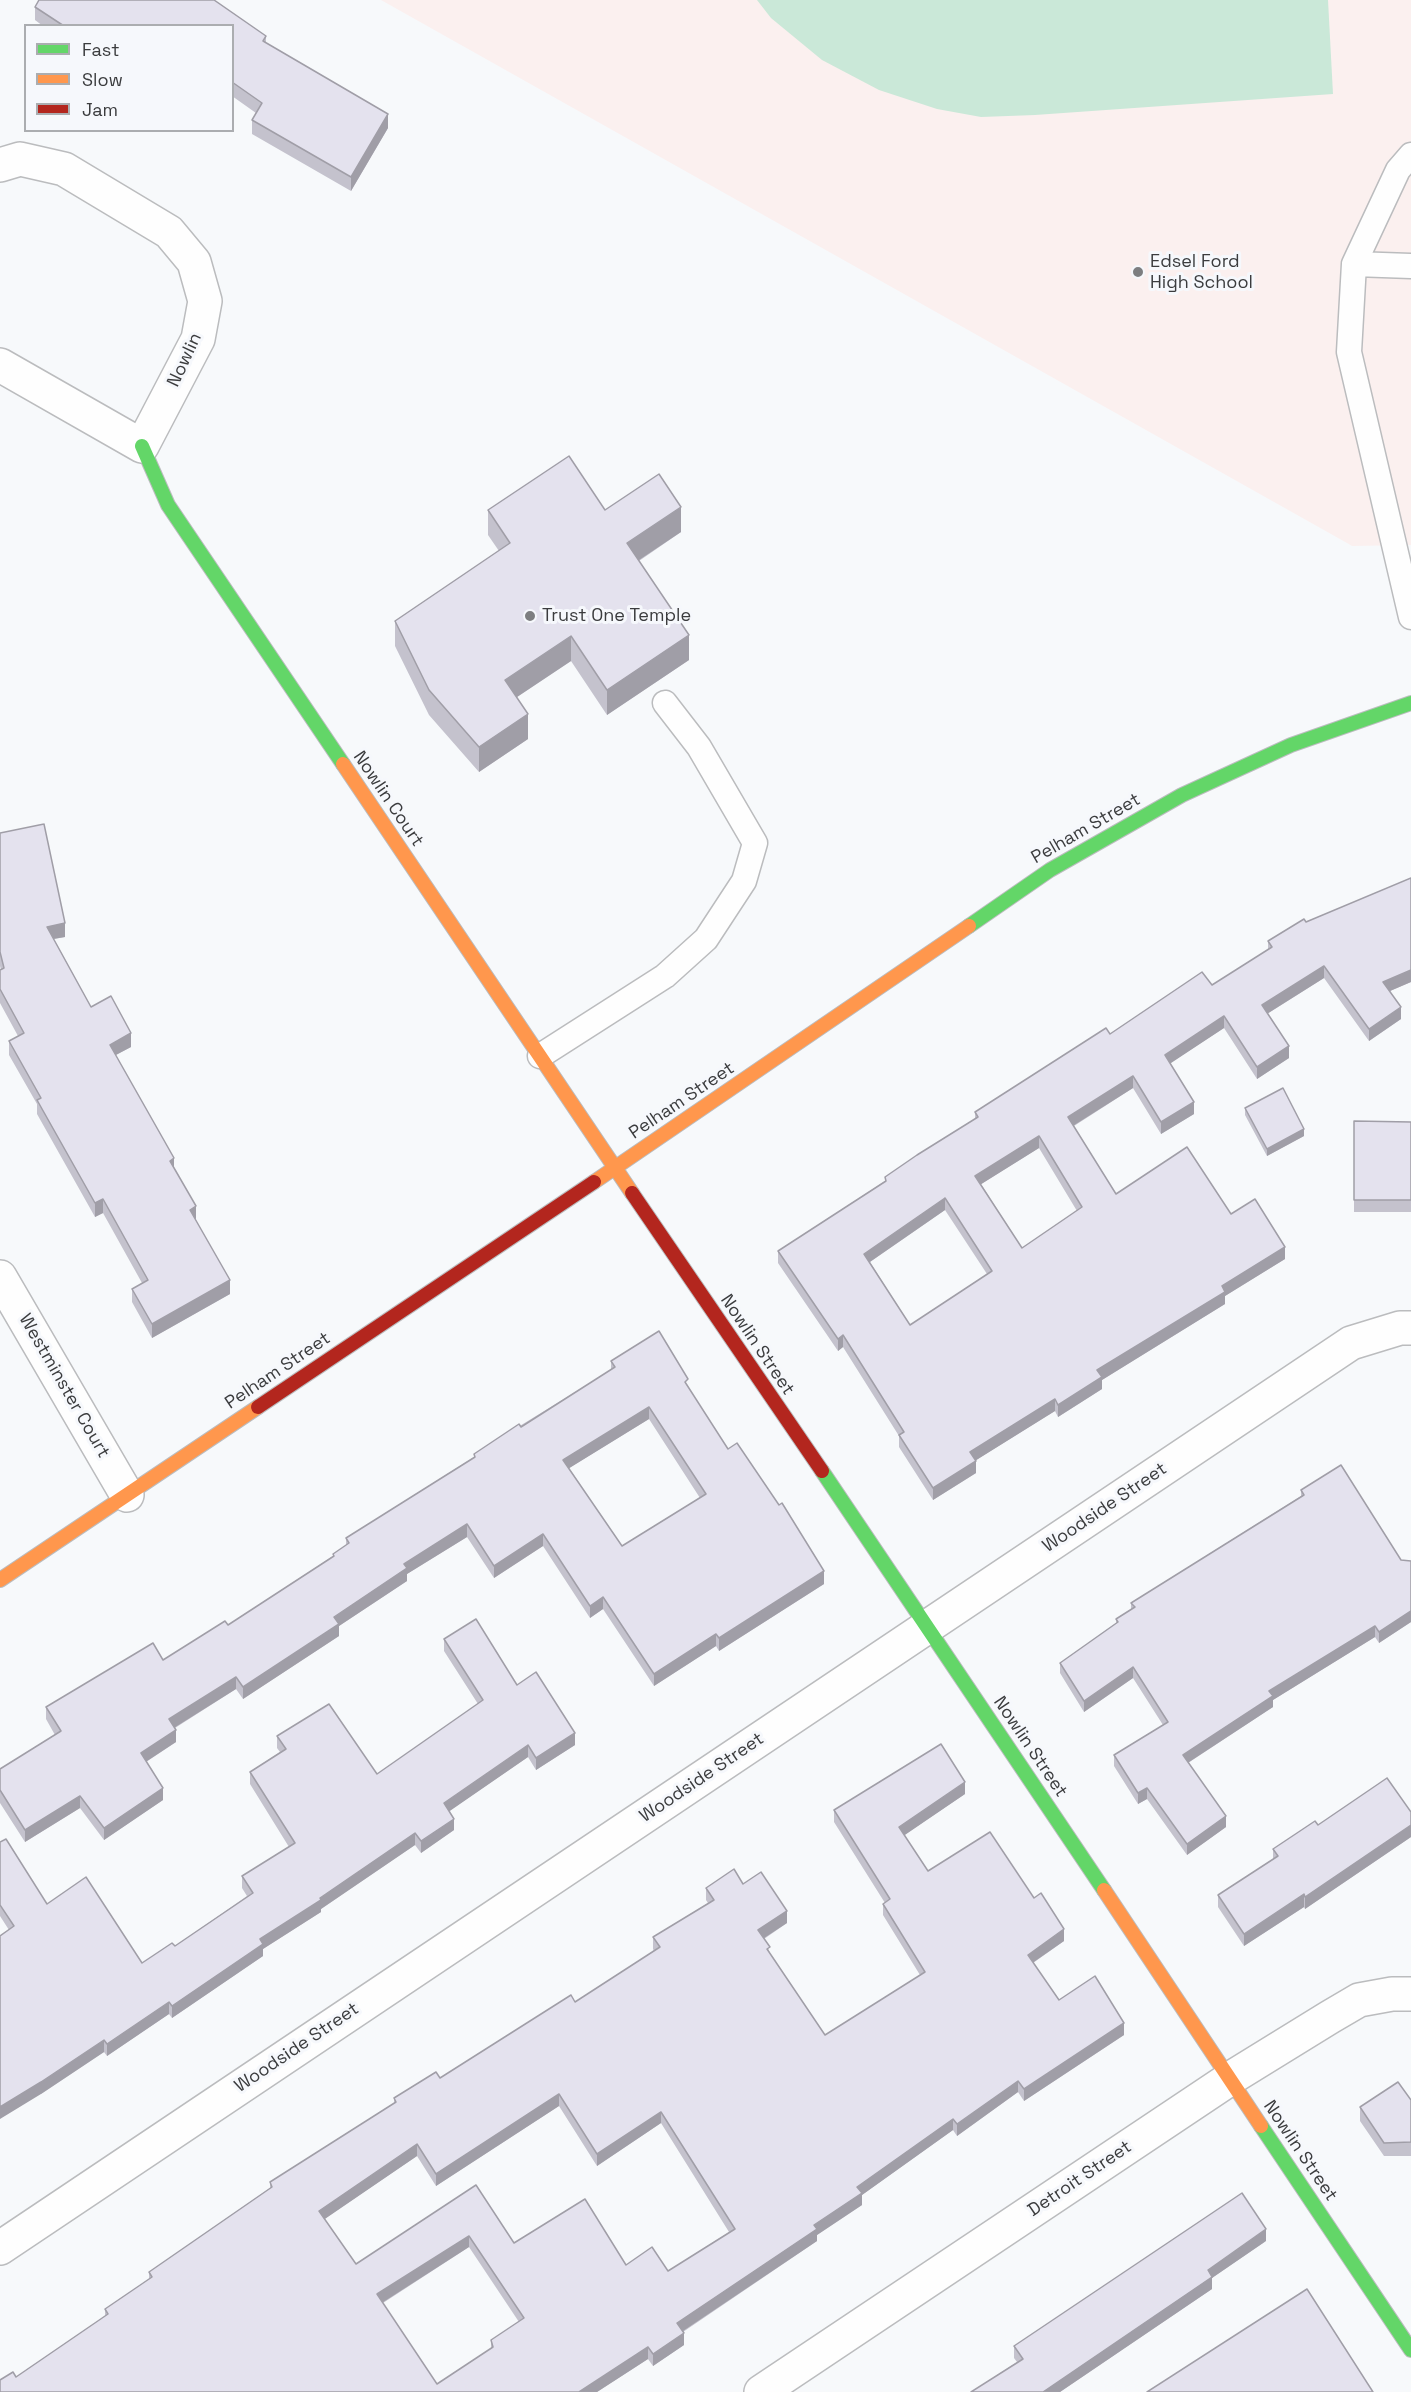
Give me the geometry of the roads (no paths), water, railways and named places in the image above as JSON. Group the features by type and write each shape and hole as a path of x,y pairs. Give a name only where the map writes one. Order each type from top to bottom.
{"street":[{"name":"Nowlin","path":"0,165 20,159 64,169 169,232 194,262 205,301 198,339 142,446"},
{"path":"0,365 142,446"},
{"name":"Nowlin Court","path":"142,446 168,505 614,1168"},
{"name":"Pelham Street","path":"0,1580 614,1168 1050,870 1204,784 1291,745 1411,703"},
{"name":"Nowlin Street","path":"614,1168 929,1627 1411,2350"},
{"name":"Westminster Court","path":"0,1277 127,1495"},
{"name":"Woodside Street","path":"0,2248 1351,1343 1400,1328 1411,1328"},
{"name":"Detroit Street","path":"761,2392 1231,2078 1359,2000 1392,1994 1411,1994"}],"lane":[{"path":"1411,155 1398,170 1354,264 1349,352 1411,617"},
{"path":"1354,264 1411,266"},
{"path":"540,1056 665,976 706,939 744,881 755,843 699,747 665,703"}],"place":[{"name":"Edsel Ford High School","path":"1138,272"},
{"name":"Trust One Temple","path":"530,616"}]}
